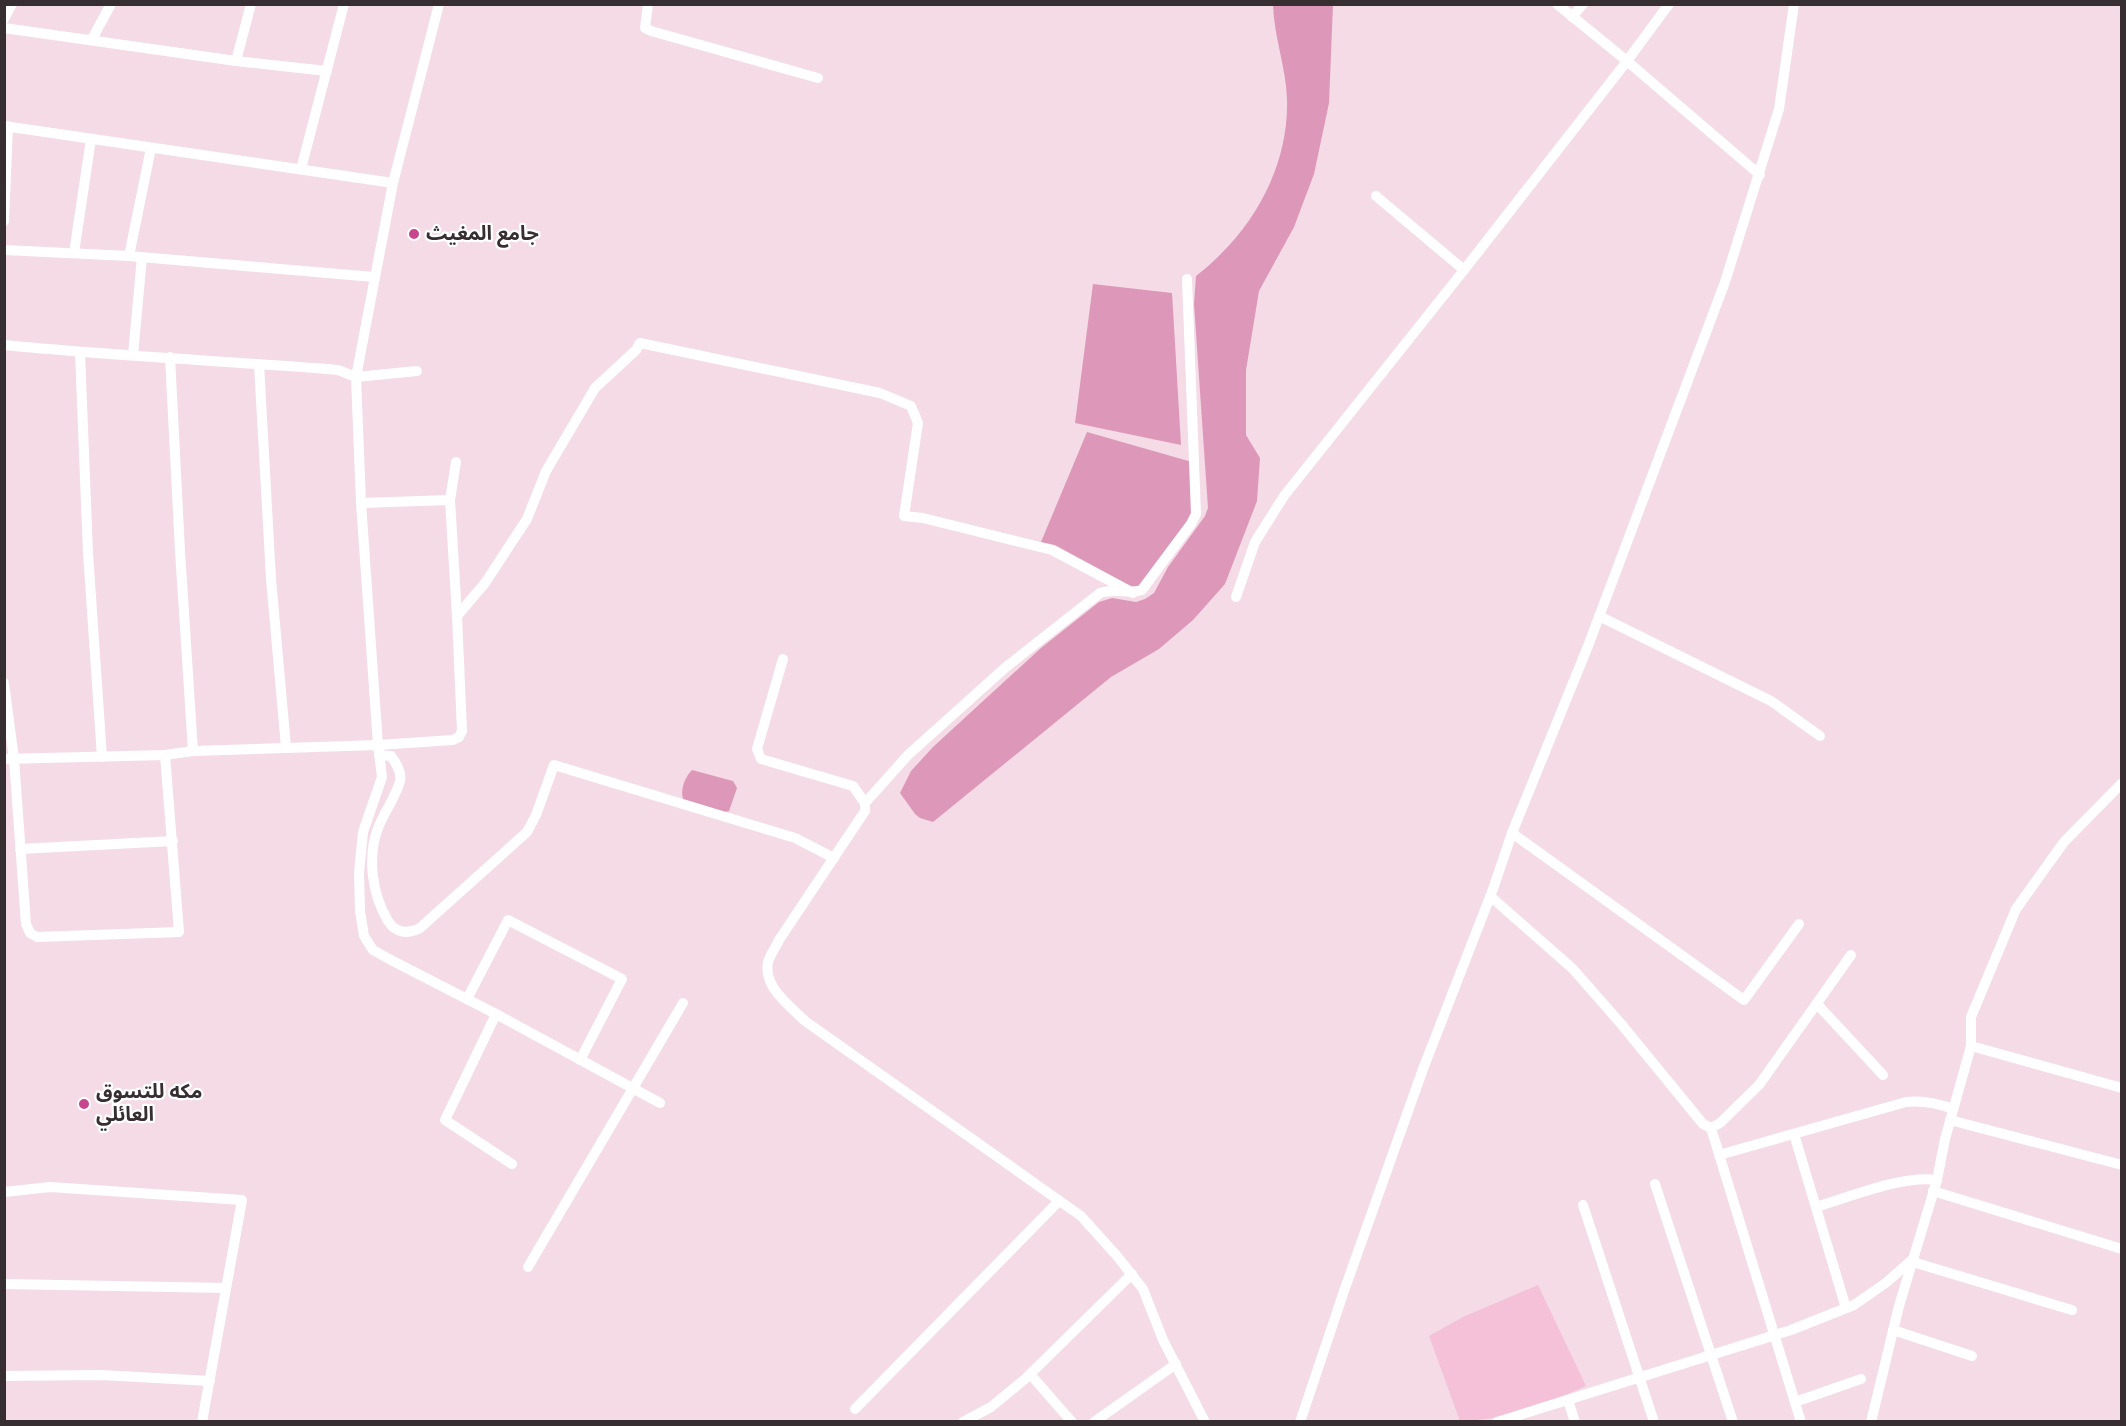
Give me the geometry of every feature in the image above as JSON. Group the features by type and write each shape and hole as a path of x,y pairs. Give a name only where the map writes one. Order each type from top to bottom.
{"street":[{"path":"4,19 12,4"},
{"path":"92,39 111,4"},
{"path":"236,61 251,4"},
{"path":"301,169 344,4"},
{"path":"440,4 393,183 356,377 361,503 378,750 382,777 363,832 359,873 360,911 364,936 373,950 660,1103"},
{"path":"648,4 645,28 651,31 818,78"},
{"path":"1557,4 1760,175"},
{"path":"1572,17 1583,4"},
{"path":"1236,597 1255,542 1284,495 1464,270 1669,4"},
{"path":"1300,1422 1423,1069 1491,896 1512,833 1599,616 1725,282 1779,109 1794,4"},
{"path":"4,28 236,61 327,71"},
{"path":"4,221 6,126 393,183"},
{"path":"74,253 91,139"},
{"path":"129,256 151,148"},
{"path":"1376,196 1464,270"},
{"path":"4,250 129,256 374,277"},
{"path":"133,355 142,257"},
{"path":"865,803 908,755 1006,667 1100,593 1107,590 1133,593 1142,590 1196,514 1187,279"},
{"path":"458,616 485,583 527,519 546,471 595,388 636,350 640,343 880,393 911,406 918,423 904,516 923,518 1052,550 1133,593"},
{"path":"4,345 80,353 170,357 338,370 356,377 417,370"},
{"path":"80,353 87,530 102,757"},
{"path":"170,357 193,751"},
{"path":"258,364 271,579 286,747"},
{"path":"9,759 165,755 193,751 286,747 378,750 453,740 459,737 462,731 458,616 450,500 456,462"},
{"path":"361,503 450,500"},
{"path":"1599,616 1771,701 1820,736"},
{"path":"783,659 758,749 761,759 853,786 865,803 865,811 779,940 768,961 769,974 776,992 805,1020 1081,1216 1143,1289 1163,1340 1205,1422"},
{"path":"4,683 9,759 26,924 30,933 38,938 177,933 180,929 165,755"},
{"path":"378,750 391,756 398,766 401,780 378,828 373,847 373,882 381,909 391,925 400,932 411,932 420,928 527,832 536,815 554,765 795,838 834,858"},
{"path":"1871,1422 1893,1330 1935,1186 1971,1046 1971,1017 2016,909 2064,842 2121,783"},
{"path":"1512,833 1744,1000 1799,924"},
{"path":"20,849 173,841"},
{"path":"1491,896 1573,969 1703,1124 1711,1128 1801,1422"},
{"path":"467,999 508,920 621,979 580,1060"},
{"path":"1711,1128 1720,1123 1759,1085 1851,955"},
{"path":"528,1267 683,1003"},
{"path":"1817,1004 1883,1075"},
{"path":"496,1014 445,1120 512,1164"},
{"path":"1971,1046 2121,1088"},
{"path":"1719,1155 1906,1102 1920,1101 1937,1103 1952,1114 2121,1165"},
{"path":"1794,1134 1846,1308"},
{"path":"1816,1207 1905,1181 1925,1179 1935,1186 2121,1249"},
{"path":"1655,1184 1732,1422"},
{"path":"4,1191 50,1187 242,1200 202,1422"},
{"path":"855,1409 1059,1201"},
{"path":"1583,1205 1654,1422"},
{"path":"1498,1421 1774,1336 1854,1305 1914,1260"},
{"path":"1914,1260 2072,1310"},
{"path":"963,1422 991,1407 1030,1374 1132,1274"},
{"path":"4,1284 226,1288"},
{"path":"1893,1330 1972,1356"},
{"path":"1094,1422 1176,1364"},
{"path":"1030,1374 1072,1422"},
{"path":"4,1376 101,1375 210,1381"},
{"path":"1795,1402 1861,1379"},
{"path":"1568,1400 1575,1422"}],"shaded area":[{"path":"1273,5 1333,5 1329,103 1314,174 1294,227 1259,291 1246,370 1246,435 1260,458 1257,501 1225,584 1193,620 1159,649 1111,677 933,822 920,818 900,793 911,771 933,747 1041,648 1099,602 1112,598 1136,602 1154,593 1168,567 1205,516 1208,508 1194,304 1196,276 1233,241 1249,220 1273,175 1281,151 1286,125 1287,99"},
{"path":"1093,284 1172,293 1181,445 1075,423"},
{"path":"1087,432 1192,462 1193,513 1136,589 1055,545 1041,542"},
{"path":"692,770 733,781 737,788 729,811 722,813 684,801 682,793 684,784"},
{"path":"1538,1285 1586,1386 1540,1405 1508,1414 1460,1421 1429,1336 1463,1317"}],"place":[{"name":"جامع المغيث","path":"414,234"},
{"name":"مكه للتسوق العائلي","path":"84,1104"}]}
